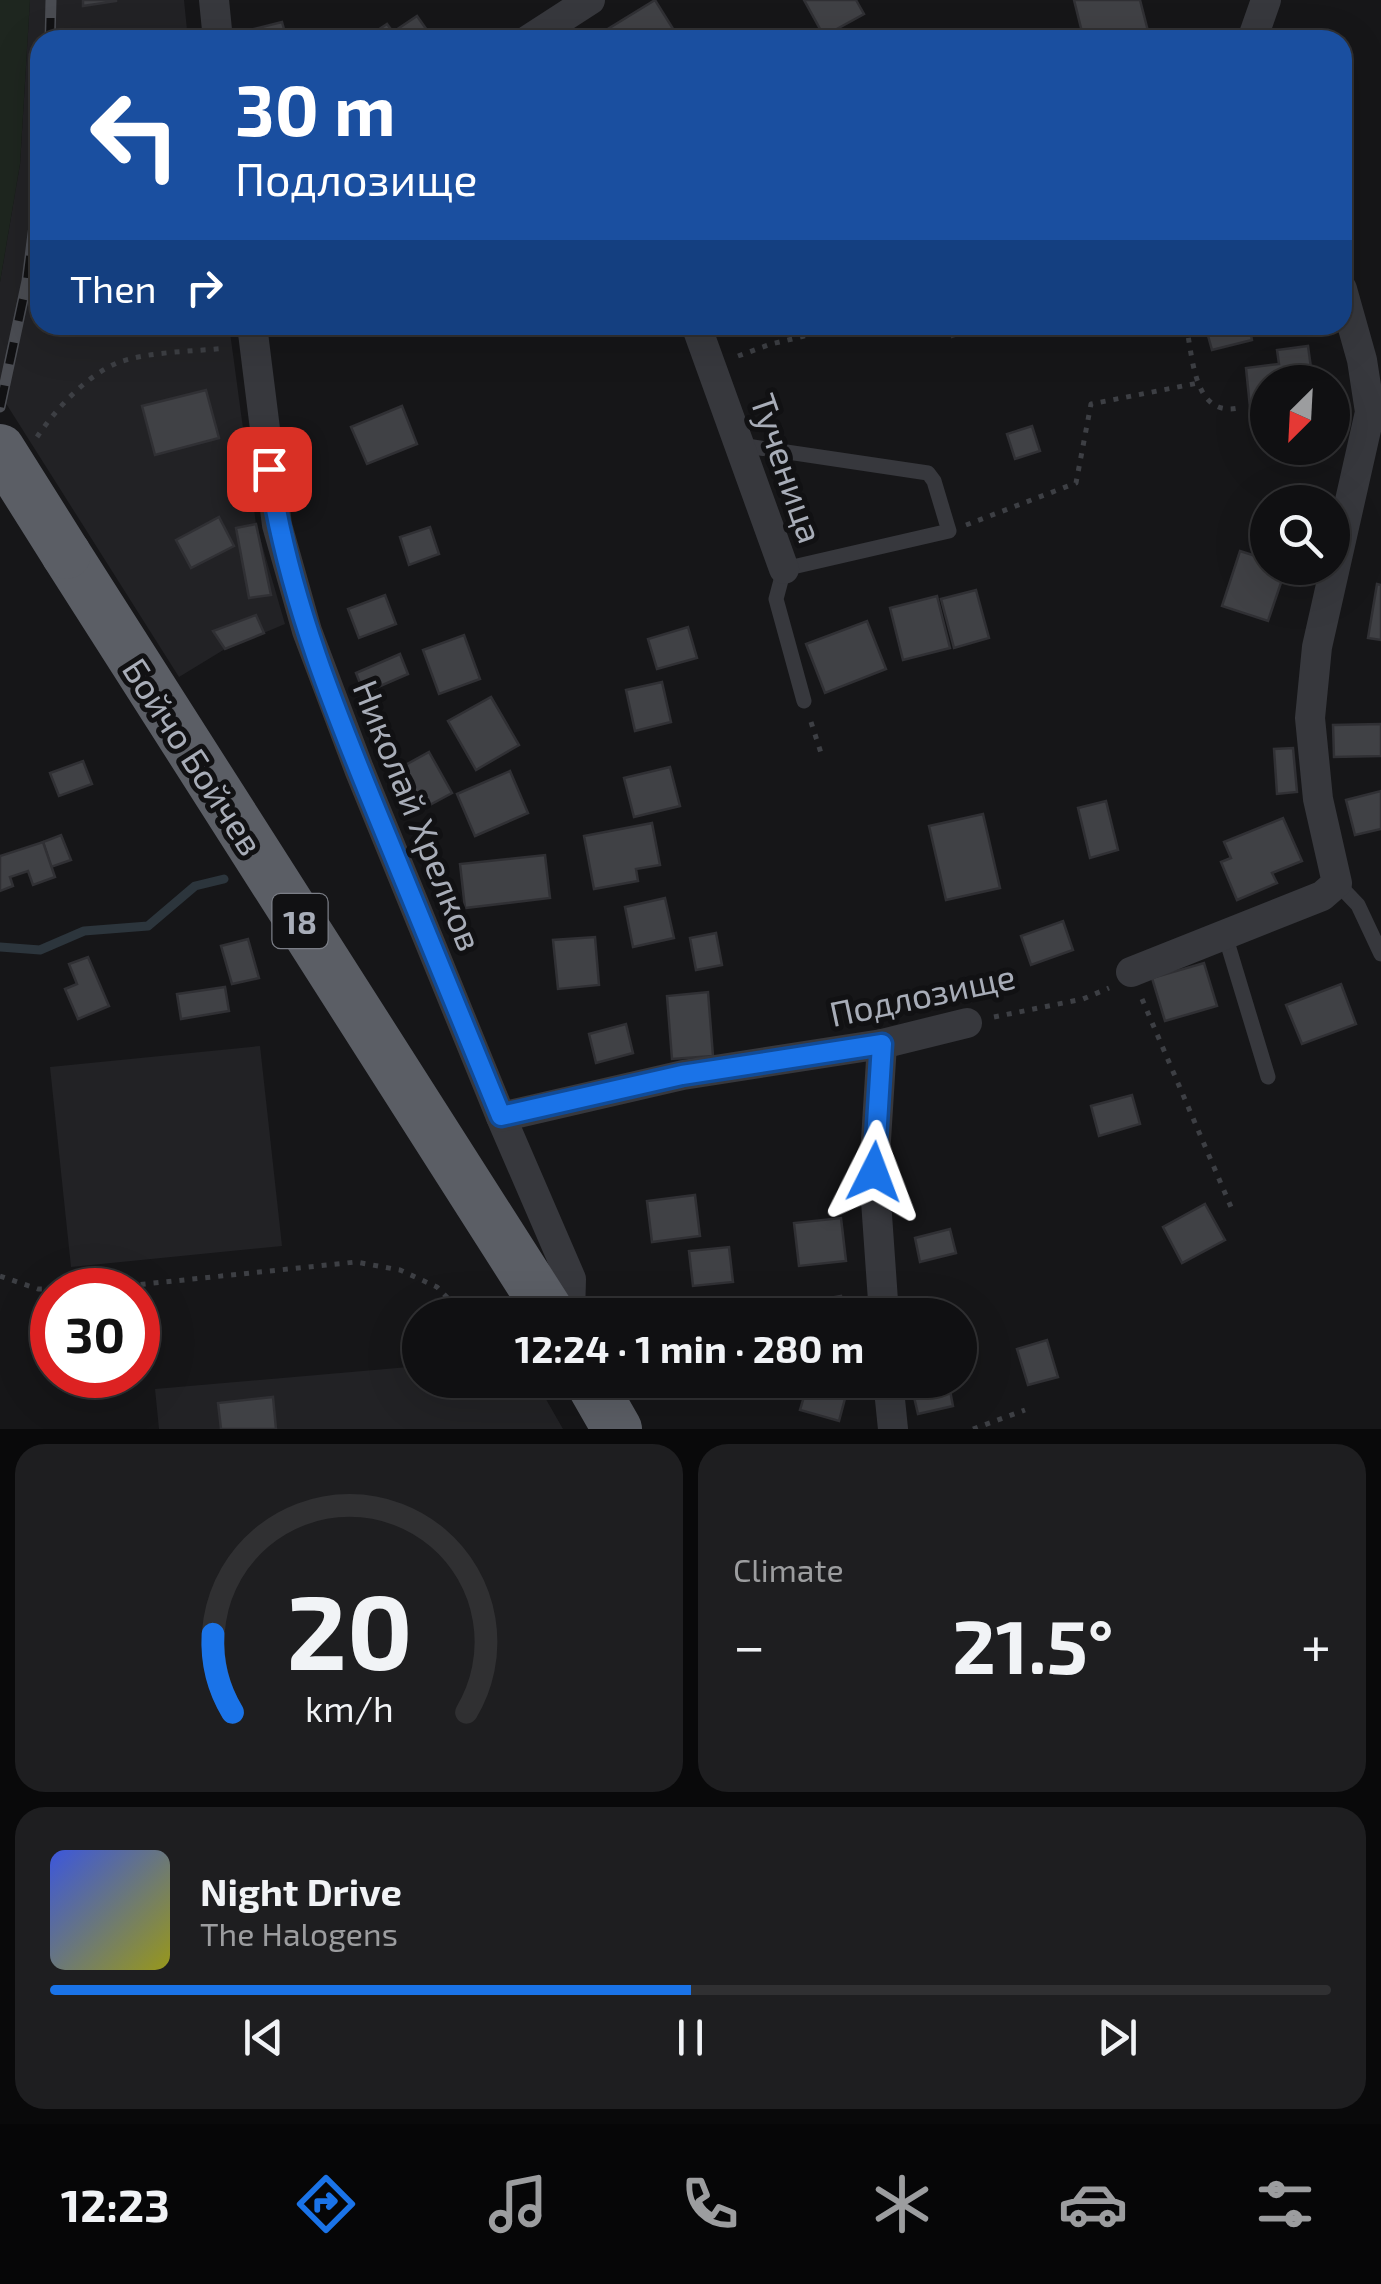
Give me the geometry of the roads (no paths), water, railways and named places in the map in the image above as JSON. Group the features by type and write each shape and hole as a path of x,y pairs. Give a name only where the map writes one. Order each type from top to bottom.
{"highway":[{"name":"Бойчо Бойчев","path":"14,450 66,554 540,1298"},
{"path":"599,1398 617,1429"}],"street":[{"path":"214,0 217,30"},
{"path":"566,19 590,0"},
{"path":"1253,30 1266,0"},
{"path":"1132,972 1322,896 1337,883 1318,799 1310,718 1318,647 1368,433 1370,412 1352,324"},
{"name":"Николай Хрелков","path":"253,335 277,525 307,631 358,770 572,1279 571,1298"},
{"name":"Тученица","path":"700,335 784,569"},
{"name":"Подлозище","path":"501,1116 682,1075 882,1044 967,1023"},
{"path":"882,1044 874,1172 883,1298"},
{"path":"890,1398 893,1429"}],"lane":[{"path":"740,445 928,473 934,481 949,531 784,569"},
{"name":"Тученица","path":"784,569 776,599 804,701"},
{"path":"1337,883 1358,905 1381,954"},
{"path":"1226,934 1268,1077"}],"waterway":[{"path":"0,947 40,950 84,931 148,926 195,886 224,879"}],"railway":[{"path":"50,30 51,0"},
{"path":"0,407 30,257"}]}
